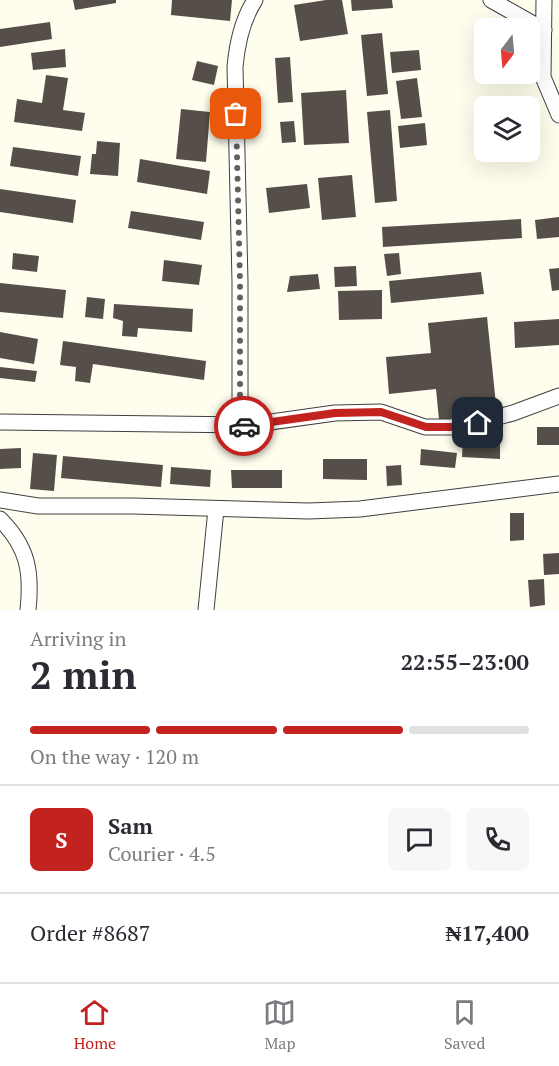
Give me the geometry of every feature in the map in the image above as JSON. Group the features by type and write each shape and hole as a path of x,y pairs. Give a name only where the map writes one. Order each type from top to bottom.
{"street":[{"path":"240,426 240,282 235,67 237,46 248,11 255,0"},
{"path":"491,0 544,30"},
{"path":"544,0 543,78 559,115"},
{"path":"0,422 240,426 335,413 381,412 426,427 461,427 513,413 559,396"},
{"path":"0,500 38,506 309,511 360,509 559,484"},
{"path":"206,610 216,509"},
{"path":"0,519 10,529 24,551 30,571 28,610"}],"building":[{"path":"73,0 116,0 116,3 75,10"},
{"path":"172,0 232,0 230,21 171,15"},
{"path":"342,0 348,34 300,41 294,5"},
{"path":"351,0 392,0 393,8 352,11"},
{"path":"50,22 52,39 0,47 0,29"},
{"path":"382,33 388,94 367,96 361,35"},
{"path":"65,49 66,67 33,70 31,53"},
{"path":"419,50 421,70 392,73 390,52"},
{"path":"290,57 293,102 278,103 275,58"},
{"path":"197,61 218,66 214,85 192,80"},
{"path":"46,75 68,78 63,110 85,113 82,131 14,122 17,99 42,103"},
{"path":"417,78 422,117 401,119 396,81"},
{"path":"346,90 349,143 304,145 301,93"},
{"path":"181,109 210,112 206,162 176,159"},
{"path":"390,110 397,201 375,203 367,112"},
{"path":"294,121 296,142 282,143 280,122"},
{"path":"425,123 427,145 400,148 398,126"},
{"path":"97,141 120,143 118,176 90,174 92,154 96,154"},
{"path":"13,147 81,156 78,176 10,166"},
{"path":"140,159 210,171 207,194 137,182"},
{"path":"352,175 356,217 322,220 318,178"},
{"path":"307,184 310,208 269,213 266,188"},
{"path":"0,189 76,200 73,223 0,212"},
{"path":"131,211 204,222 201,240 128,228"},
{"path":"559,217 559,237 537,239 535,220"},
{"path":"521,219 522,238 383,247 382,227"},
{"path":"13,253 39,256 37,272 12,269"},
{"path":"399,253 401,274 387,276 384,254"},
{"path":"164,260 202,265 199,285 162,281"},
{"path":"356,266 357,286 335,287 334,267"},
{"path":"559,268 559,290 552,291 549,269"},
{"path":"481,272 484,294 391,303 389,281"},
{"path":"318,274 320,289 287,292 290,276"},
{"path":"0,283 66,290 63,318 0,312"},
{"path":"382,290 382,319 339,320 338,291"},
{"path":"87,297 105,299 103,319 85,317"},
{"path":"114,304 193,309 192,332 138,328 137,337 122,336 123,321 113,318"},
{"path":"487,317 497,414 439,420 436,389 389,394 386,357 431,353 428,323"},
{"path":"559,319 559,345 515,348 514,322"},
{"path":"0,332 38,339 34,364 0,358"},
{"path":"63,341 206,361 204,380 93,364 90,383 75,381 76,367 60,365"},
{"path":"0,367 37,371 35,382 0,378"},
{"path":"537,427 559,427 559,445 537,445"},
{"path":"463,438 500,440 500,459 462,457"},
{"path":"21,448 21,468 0,469 0,449"},
{"path":"421,449 457,453 455,468 420,465"},
{"path":"33,453 57,455 54,491 30,489"},
{"path":"63,456 163,465 161,487 61,478"},
{"path":"323,459 367,459 367,480 323,479"},
{"path":"401,465 402,485 387,486 386,466"},
{"path":"171,467 211,470 210,487 170,484"},
{"path":"231,470 282,470 282,488 232,488"},
{"path":"510,513 524,513 524,540 510,541"},
{"path":"559,553 559,574 544,575 543,554"},
{"path":"544,579 545,605 530,607 528,580"}],"way so far":[{"path":"236,114 240,282 240,426 244,426"}],"route":[{"path":"244,426 335,413 381,412 426,427 461,427 478,423"}]}
